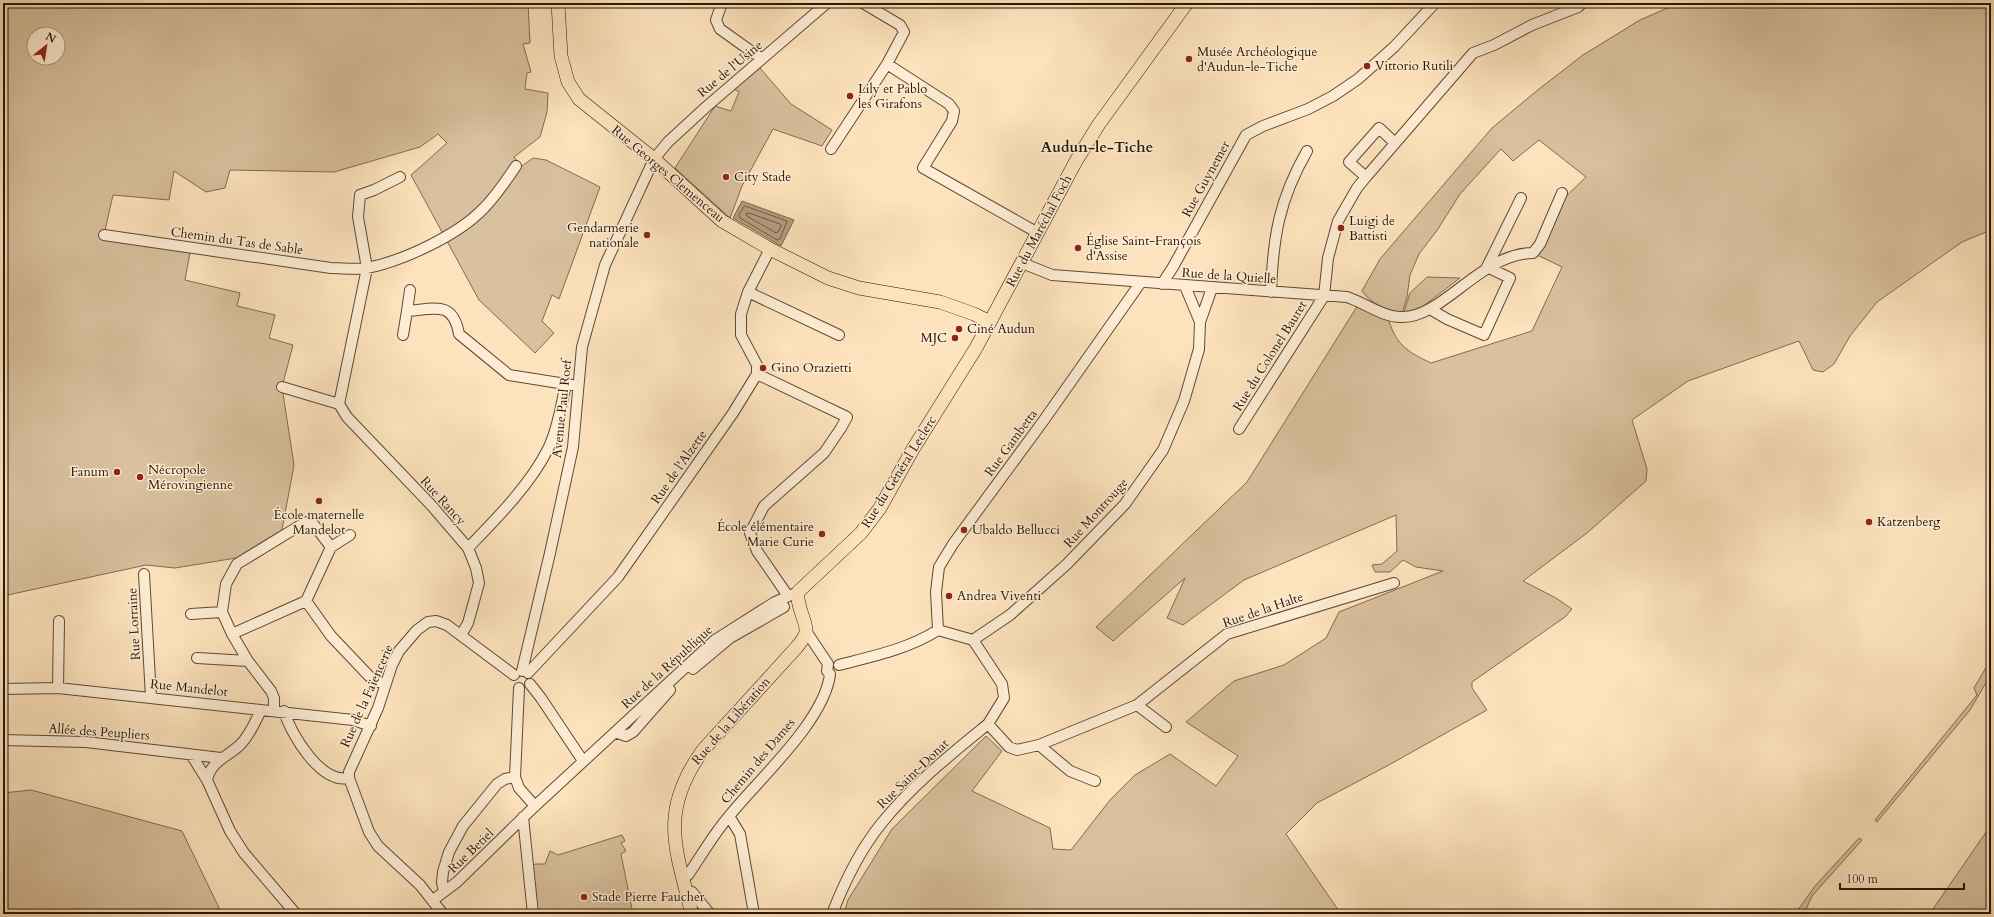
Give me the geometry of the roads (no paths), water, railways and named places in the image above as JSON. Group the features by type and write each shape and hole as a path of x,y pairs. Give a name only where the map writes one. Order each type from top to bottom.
{"main road":[{"name":"Rue Georges Clemenceau","path":"558,3 560,56 568,82 579,99 593,112 654,159 722,221 770,249 828,278 859,288 940,302 974,314 990,322"},
{"name":"Rue du Maréchal Foch","path":"1001,301 1076,161 1106,112 1187,3"},
{"name":"Rue du Général Leclerc","path":"787,599 861,533 880,508 913,449 990,322 1001,301"},
{"path":"787,599 796,601 806,631"},
{"name":"Rue de la Libération","path":"692,914 682,876 674,833 674,810 680,788 690,768 703,750 796,648 806,631"}],"street":[{"path":"722,3 716,20 720,29 762,59"},
{"name":"Rue de l'Usine","path":"654,159 668,142 700,112 827,3"},
{"path":"831,149 887,64 902,39 904,32 900,25 863,3"},
{"name":"Rue Guynemer","path":"1162,284 1174,267 1231,159 1246,135 1252,131 1308,109 1333,96 1358,79 1394,47 1435,3"},
{"path":"1324,296 1328,258 1338,221 1356,188 1472,53 1494,45 1532,25 1578,7 1582,3"},
{"path":"887,64 950,104 954,111 952,121 923,168 1038,233"},
{"path":"1366,177 1349,162 1379,128 1394,142"},
{"path":"1271,292 1272,251 1283,203 1293,176 1307,151"},
{"name":"Avenue Paul Roef","path":"522,673 574,447 578,386 585,335 604,266 654,159"},
{"name":"Chemin du Tas de Sable","path":"104,235 331,268 367,268 412,253 445,237 468,223 483,210 516,166"},
{"path":"282,387 339,404 367,268 358,217 360,195 400,177"},
{"name":"Rue de la Quielle","path":"1022,263 1052,275 1347,298 1364,303 1390,316 1412,317 1430,309 1488,267 1500,261 1525,253 1533,253 1540,244 1562,193"},
{"path":"1430,309 1447,319 1484,335 1510,278 1488,267 1521,198"},
{"path":"770,249 748,292 741,314 741,335 758,365 757,374 847,417 824,453 764,506 750,533 757,551 787,599"},
{"name":"Rue Gambetta","path":"938,630 936,592 939,567 953,544 1044,420 1141,282"},
{"name":"Rue Montrouge","path":"1185,286 1200,322"},
{"name":"Rue Montrouge","path":"973,640 1010,615 1067,564 1125,504 1163,450 1184,401 1199,349 1200,322 1212,288"},
{"path":"403,335 410,290"},
{"path":"748,292 839,335"},
{"name":"Rue du Colonel Bauret","path":"1239,429 1324,296"},
{"path":"407,311 441,308 452,314 457,320 459,334 509,375 578,386"},
{"name":"Rue de l'Alzette","path":"522,673 618,577 733,413 757,374"},
{"path":"468,548 502,513 536,468 548,448 561,407 566,384"},
{"name":"Rue Rancy","path":"339,404 347,417 432,506 468,548 476,568 479,582 468,623 461,634"},
{"path":"561,407 577,408"},
{"path":"331,547 311,521 304,523 237,564 226,584 222,612 232,634 248,661 271,691 279,711 303,751 334,777 342,780 349,778 369,832 378,846 434,900 443,914"},
{"path":"232,634 306,601 331,547 350,536"},
{"name":"Rue Lorraine","path":"144,574 151,697"},
{"name":"Rue de la Halte","path":"988,724 1009,747 1016,750 1039,745 1136,705 1227,634 1394,583"},
{"name":"Rue de la République","path":"535,806 715,640 787,599"},
{"path":"306,601 331,636 369,676 376,681 386,684"},
{"path":"191,614 222,612"},
{"path":"58,688 59,621"},
{"name":"Rue de la Faïencerie","path":"349,778 350,766 371,726 399,652 417,630 428,622 436,622 447,625 461,634"},
{"path":"806,631 829,669 838,673 839,665 898,650 925,639 938,630 973,640 1002,684 1004,698 988,724"},
{"path":"461,634 522,673 531,677 530,684 583,761"},
{"path":"197,658 248,661"},
{"name":"Chemin des Dames","path":"754,914 740,834 729,816 798,735 821,703 829,686 829,669"},
{"path":"522,673 513,681 519,688 515,777 519,788 535,806"},
{"path":"519,688 523,689 530,684"},
{"name":"Rue Mandelot","path":"3,689 58,688 151,697 353,720 371,726"},
{"path":"1136,705 1166,727"},
{"path":"207,780 209,772 221,758 240,745 250,734 261,710"},
{"name":"Rue Saint-Donat","path":"832,914 840,893 859,858 880,825 904,798 934,769 988,724"},
{"name":"Allée des Peupliers","path":"3,740 86,742 152,749 192,756 221,758"},
{"path":"1039,745 1070,771 1095,781"},
{"path":"192,756 207,780 230,832 244,853 296,914"},
{"path":"444,892 442,882 443,872 449,852 463,826 497,784 505,779 515,777"},
{"name":"Rue Betiel","path":"434,900 457,882 535,806"},
{"path":"682,876 688,875 729,816"},
{"path":"523,817 533,914"},
{"path":"686,892 692,892 699,898 710,914"}],"water":[{"path":"742,201 794,220 781,246 733,218"}],"place":[{"name":"Musée Archéologique d'Audun-le-Tiche","path":"1189,59"},
{"name":"Vittorio Rutili","path":"1367,66"},
{"name":"Lily et Pablo les Girafons","path":"850,96"},
{"name":"City Stade","path":"726,177"},
{"name":"Luigi de Battisti","path":"1341,228"},
{"name":"Gendarmerie nationale","path":"647,235"},
{"name":"Église Saint-François d'Assise","path":"1078,248"},
{"name":"Ciné Audun","path":"959,329"},
{"name":"MJC","path":"955,338"},
{"name":"Gino Orazietti","path":"763,368"},
{"name":"Fanum","path":"117,472"},
{"name":"Nécropole Mérovingienne","path":"140,477"},
{"name":"École maternelle Mandelot","path":"319,501"},
{"name":"Katzenberg","path":"1869,522"},
{"name":"Ubaldo Bellucci","path":"964,530"},
{"name":"École élémentaire Marie Curie","path":"822,534"},
{"name":"Andrea Viventi","path":"949,596"},
{"name":"Stade Pierre Faucher","path":"584,897"}],"district":[{"name":"Audun-le-Tiche","path":"1097,147"}]}
